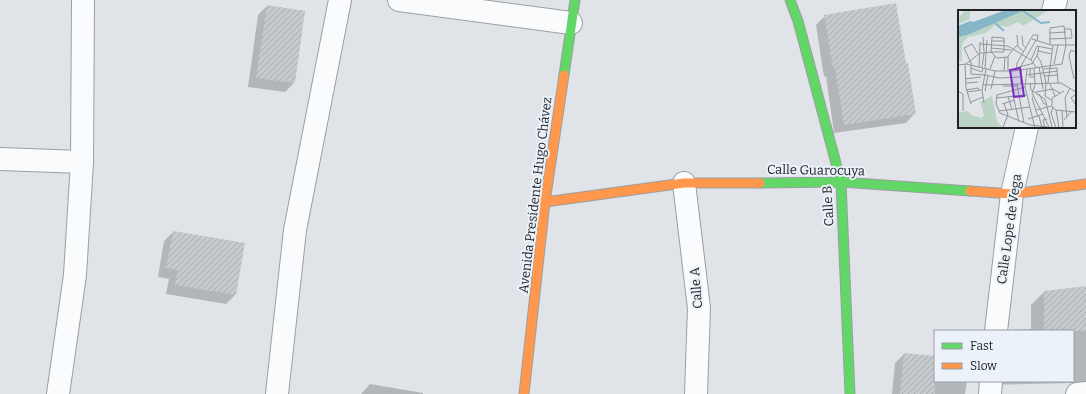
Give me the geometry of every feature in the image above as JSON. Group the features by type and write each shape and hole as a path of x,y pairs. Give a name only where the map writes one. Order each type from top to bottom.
{"street":[{"path":"58,394 74,275 82,162 83,0"},
{"path":"277,394 295,230 340,0"},
{"path":"398,0 571,24"},
{"name":"Avenida Presidente Hugo Chávez","path":"524,394 546,202 575,0"},
{"name":"Calle B","path":"790,0 798,20 841,182 850,394"},
{"path":"1053,10 1056,0"},
{"name":"Calle Lope de Vega","path":"996,330 1012,194 1027,128"},
{"path":"0,159 82,162"},
{"name":"Calle Guarocuya","path":"546,202 684,183 841,182 1012,194 1086,184"},
{"name":"Calle A","path":"684,183 699,308 696,394"},
{"path":"990,394 991,382"},
{"path":"1077,394 1086,393"}],"building":[{"path":"896,3 916,114 844,125 835,68 833,68 824,15"},
{"path":"267,5 305,11 295,83 256,78"},
{"path":"173,231 245,243 236,295 175,285 178,270 166,268"},
{"path":"1086,286 1086,331 1044,330 1044,291"},
{"path":"904,353 934,356 935,394 900,394"}],"traffic: fast":[{"path":"564,75 575,0"},
{"path":"790,0 798,21 841,182 850,394"},
{"path":"760,183 841,182 970,191"}],"traffic: slow":[{"path":"524,394 545,202 564,75"},
{"path":"545,202 684,183 760,183"},
{"path":"970,191 1012,194 1086,184"}]}
